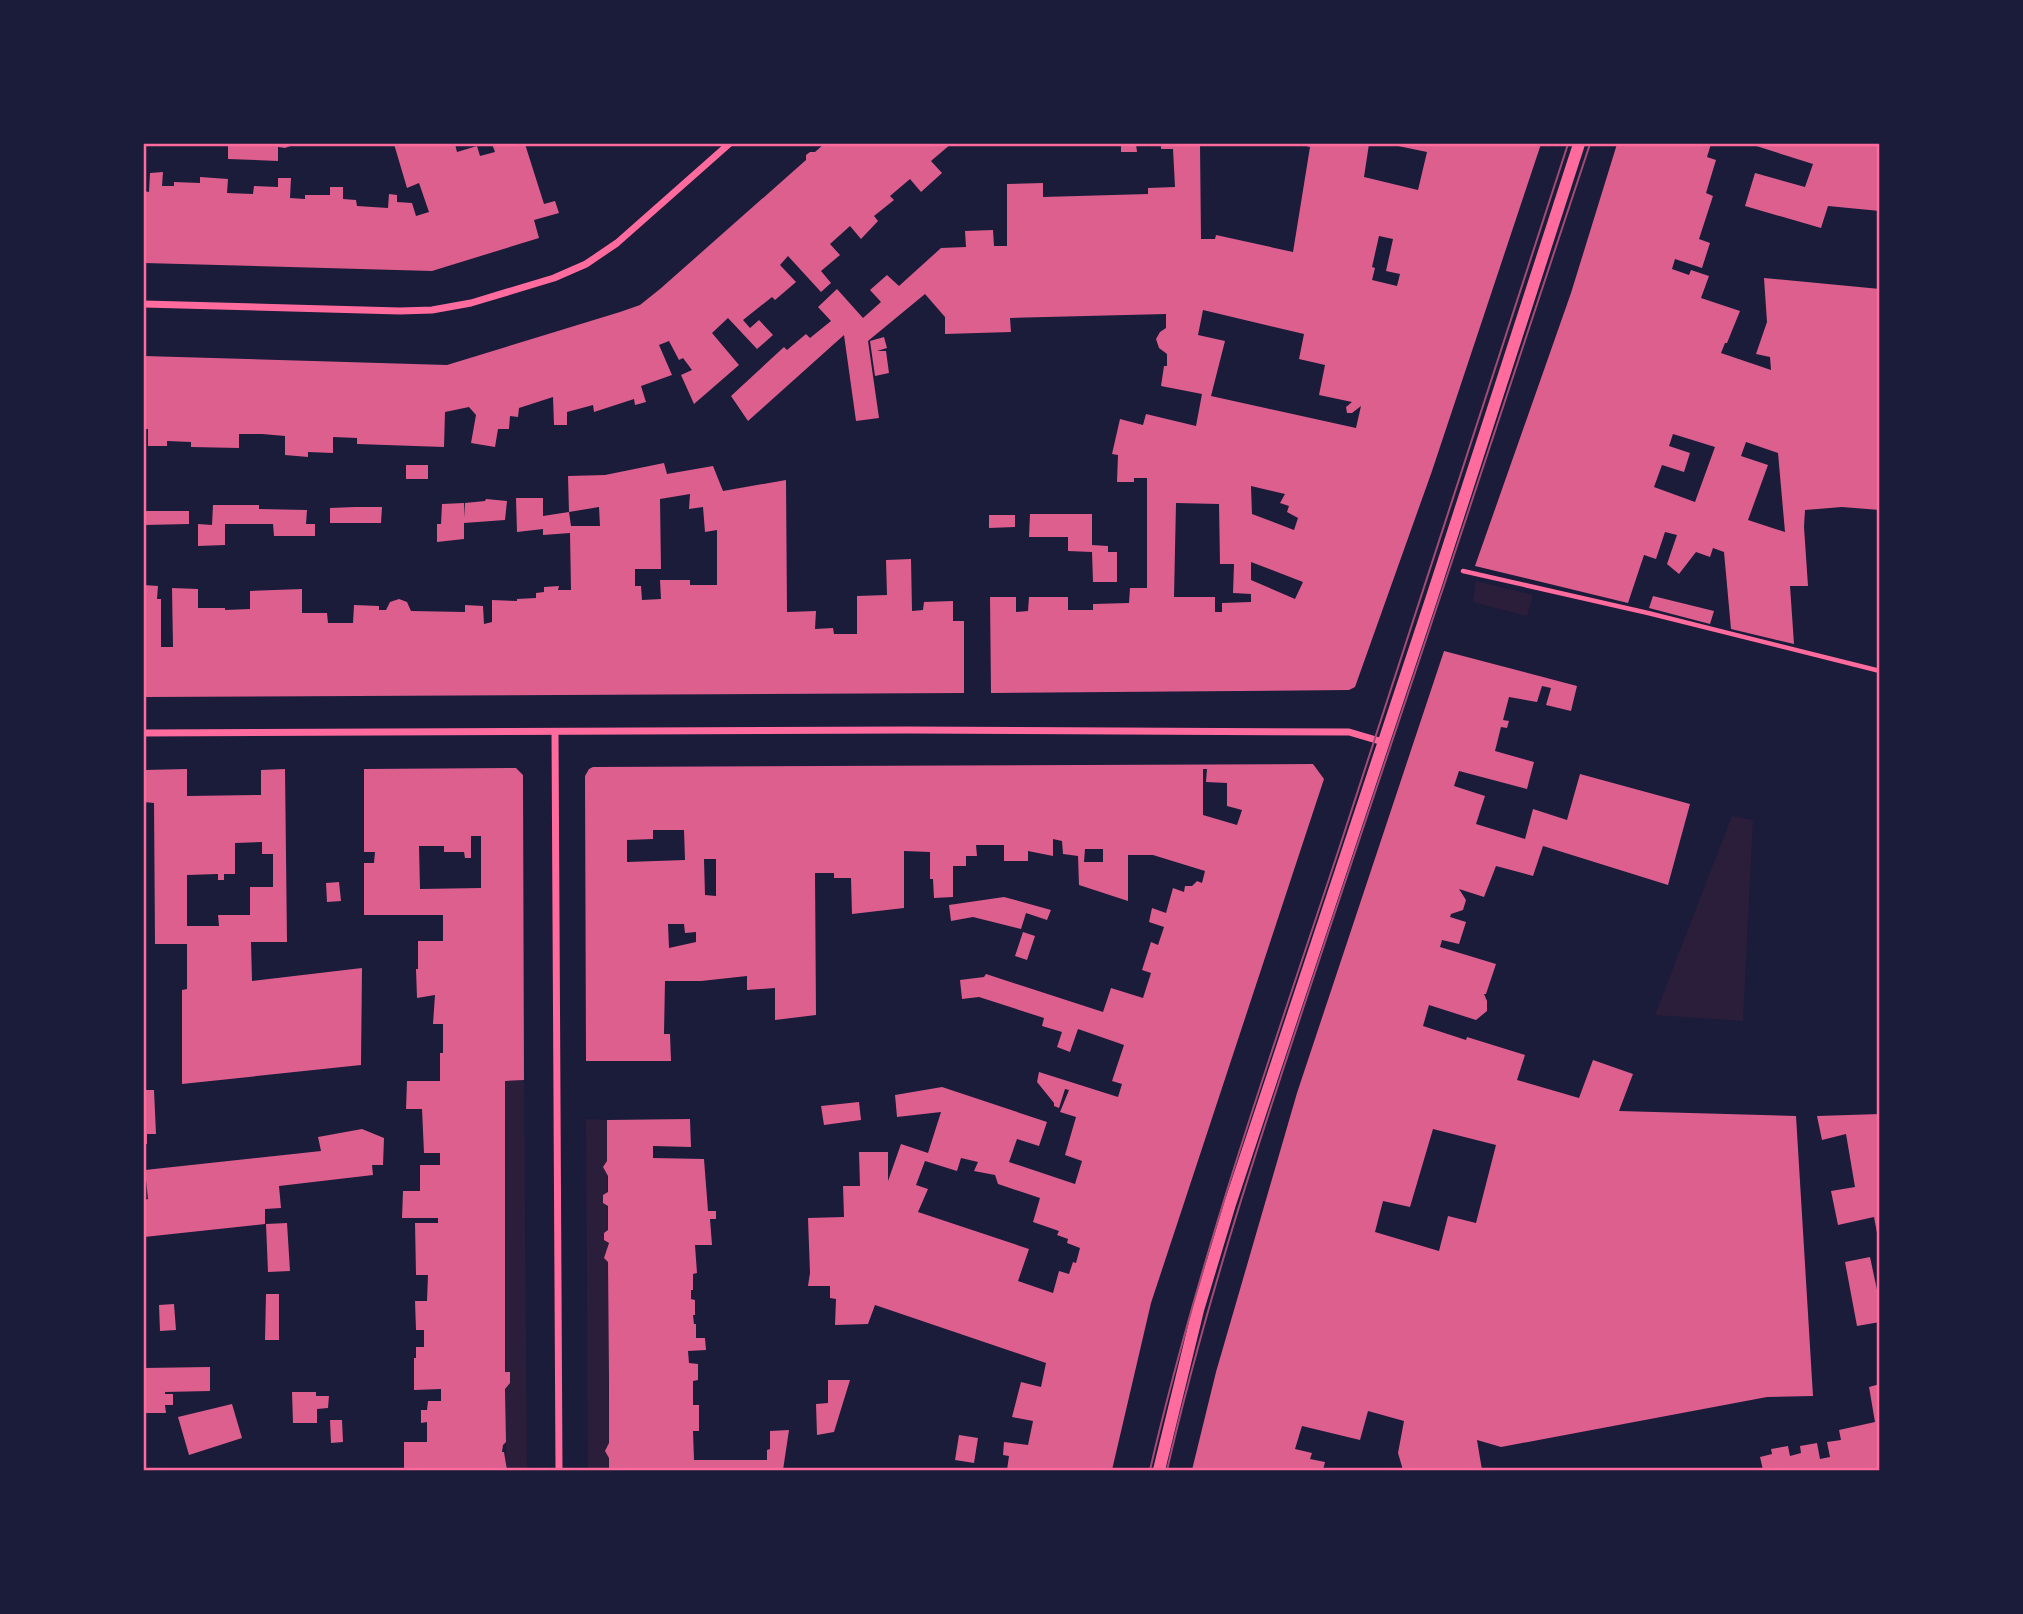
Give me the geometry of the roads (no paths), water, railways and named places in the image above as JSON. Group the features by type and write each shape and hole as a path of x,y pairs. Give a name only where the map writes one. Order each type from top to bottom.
{"street":[{"path":"144,304 400,311 432,310 471,303 554,278 586,264 617,243 729,144"},
{"path":"1159,1471 1198,1310 1230,1204 1579,144"},
{"path":"555,732 559,1471"},
{"path":"144,733 1349,732 1383,742"}],"tram line":[{"path":"1150,1470 1169,1391 1237,1158 1568,144"},
{"path":"1167,1470 1202,1331 1265,1125 1590,144"}]}
